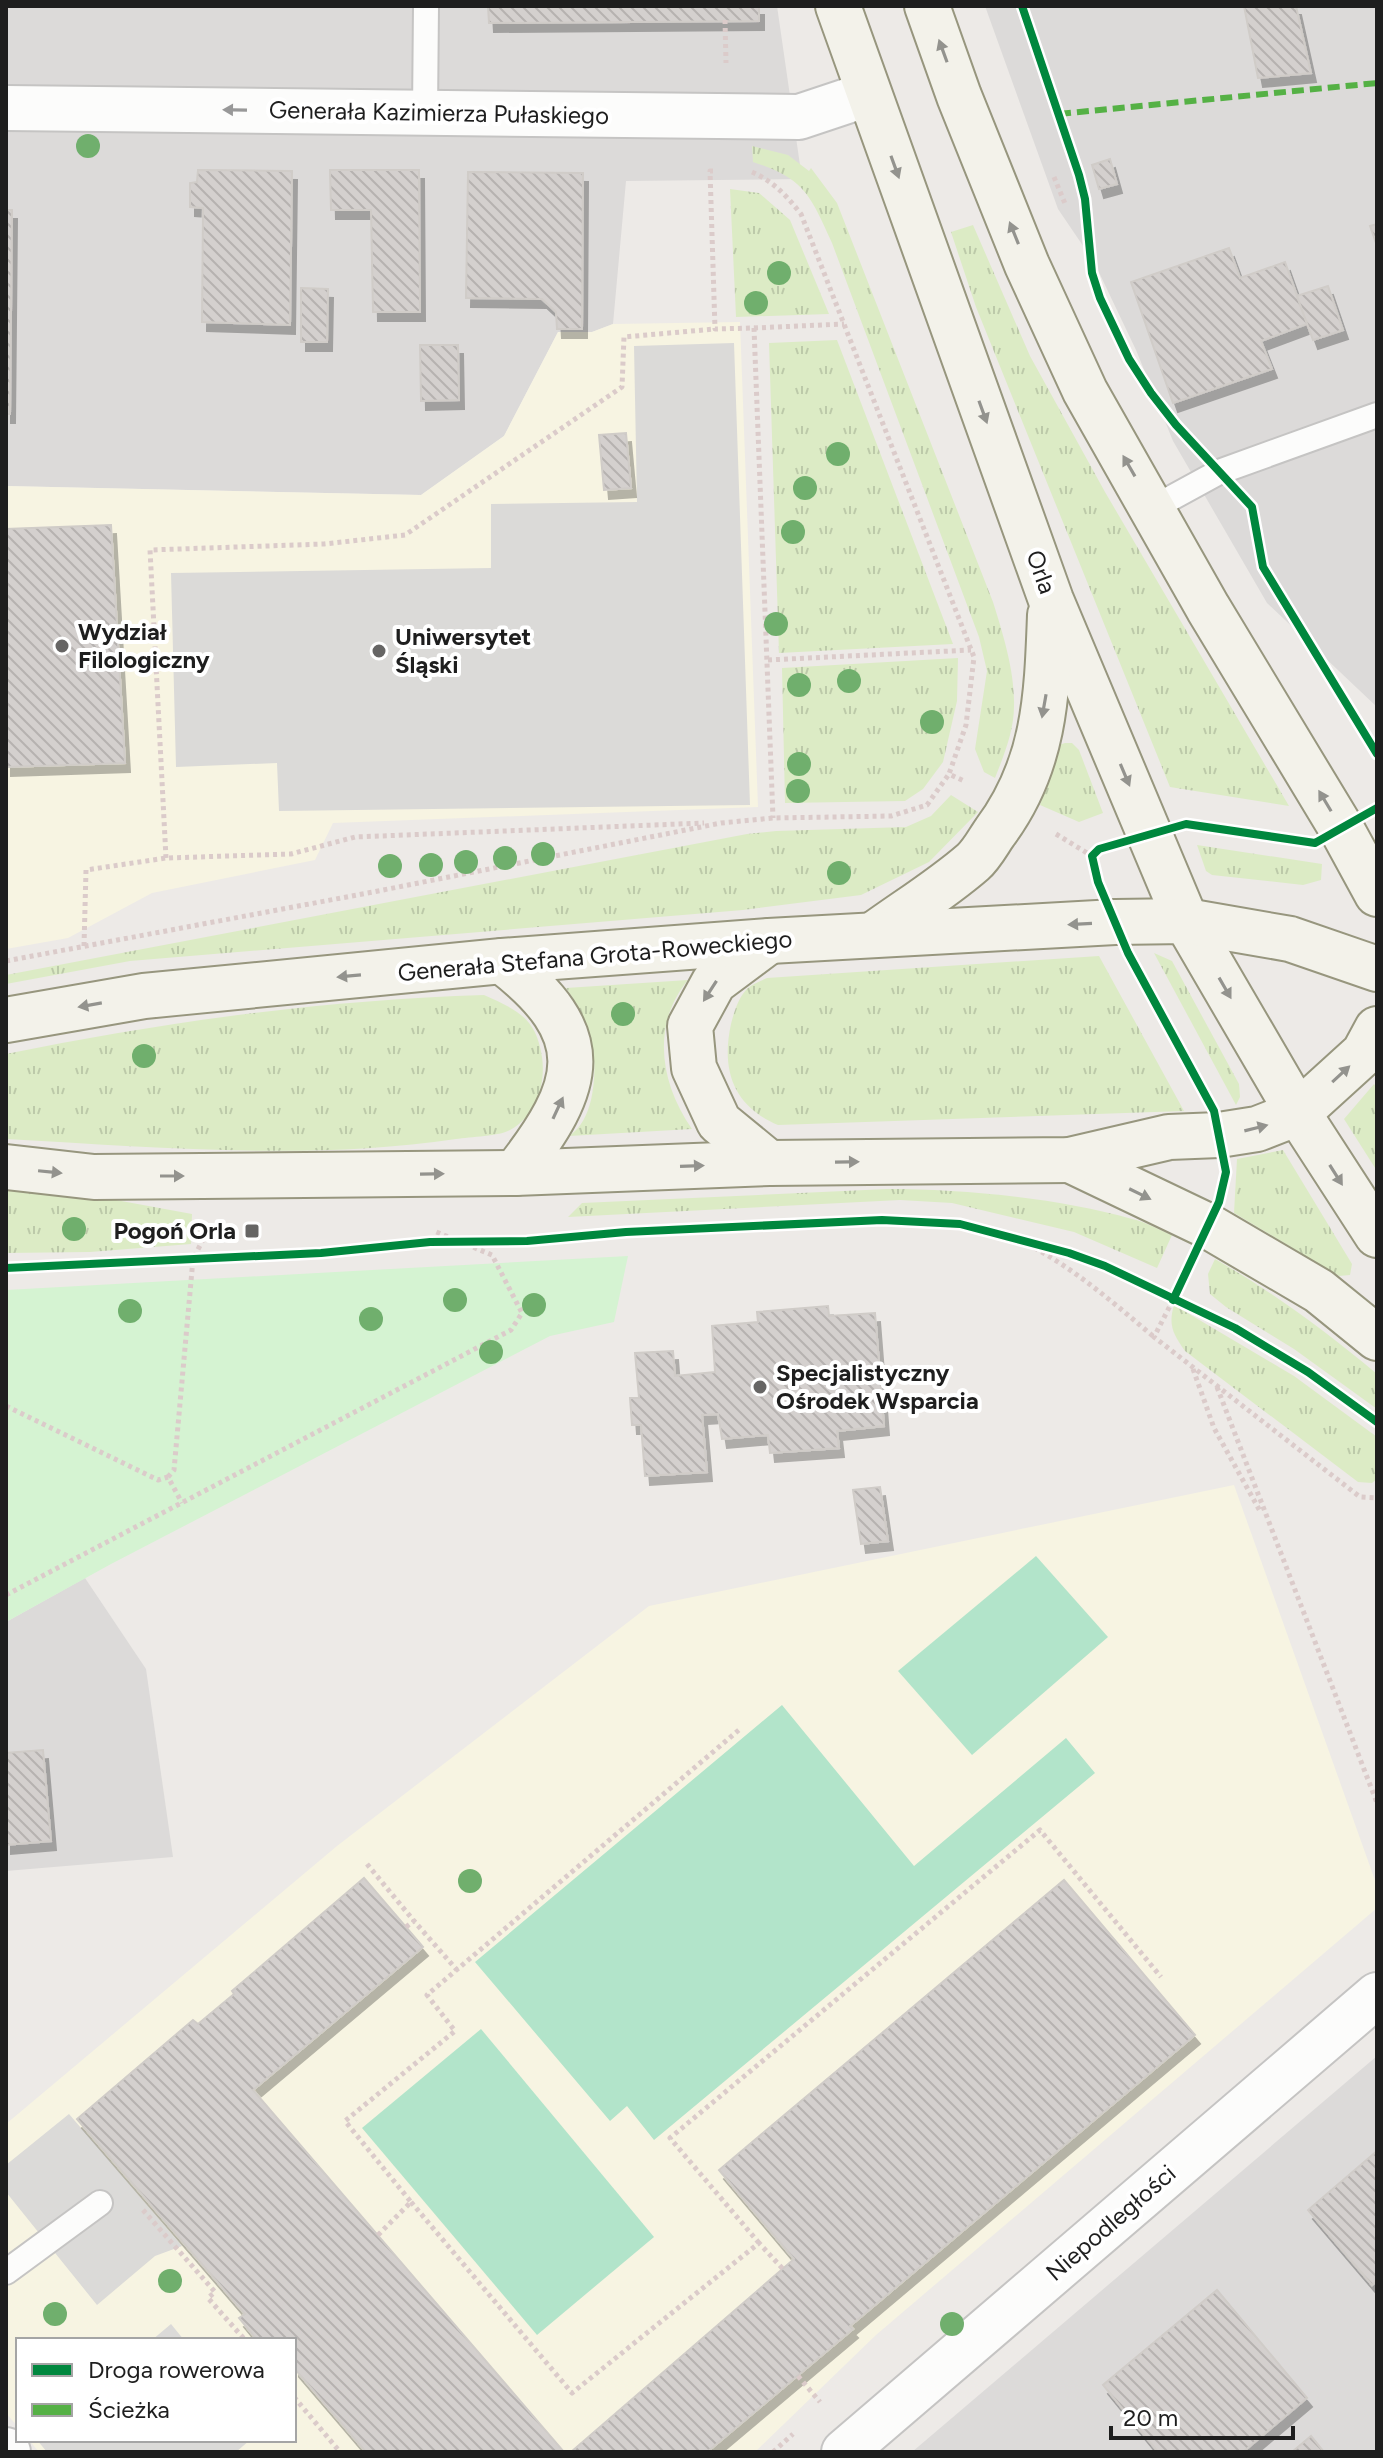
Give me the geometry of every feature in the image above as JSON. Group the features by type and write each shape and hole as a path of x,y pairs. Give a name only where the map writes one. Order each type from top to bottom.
{"street":[{"name":"Orla","path":"838,6 1051,600 1186,921 1298,1113 1377,1235"},
{"path":"927,6 959,96 1027,265 1085,391 1208,608 1341,828 1377,894"},
{"name":"Generała Kazimierza Pułaskiego","path":"6,108 799,117 868,94"},
{"path":"873,935 975,860 1014,807 1031,769 1047,688 1051,600"},
{"name":"Generała Stefana Grota-Roweckiego","path":"6,1020 144,996 502,961 769,941 1115,922 1186,921 1290,939 1377,969"},
{"path":"769,941 714,982 690,1026 694,1068 719,1122 769,1163"},
{"path":"502,961 545,999 561,1021 569,1046 570,1079 559,1109 540,1141 515,1173"},
{"path":"6,1167 94,1177 515,1173 769,1163 1070,1160 1169,1137 1219,1135 1257,1129 1298,1113 1364,1053 1377,1029"},
{"path":"1070,1160 1233,1240 1319,1291 1377,1338"},
{"name":"Niepodległości","path":"844,2452 1377,1995"}],"lane":[{"path":"425,112 426,6"},
{"path":"1153,508 1219,472 1377,415"},
{"path":"6,2272 100,2203"}],"path":[{"path":"725,20 730,171"},
{"path":"84,946 86,870 166,858 291,854 355,837 721,823 773,818 891,816 927,805 949,774 966,725 974,657 801,214 782,191 766,178 745,170 710,171 715,329"},
{"path":"166,858 150,550 324,544 405,535 622,387 624,337 715,329 844,324"},
{"path":"754,328 773,818"},
{"path":"768,660 971,650"},
{"path":"949,774 1014,807 1092,856"},
{"path":"6,961 721,823"},
{"path":"6,1406 158,1480 168,1477 174,1470 193,1259 208,1230"},
{"path":"1013,1237 1043,1251 1084,1277 1192,1368 1360,1497 1377,1498"},
{"path":"6,1595 511,1330 522,1313 492,1255 466,1242"},
{"path":"1154,1337 1173,1300 1185,1305"},
{"path":"1192,1368 1214,1428 1269,1526"},
{"path":"1217,1387 1377,1803"},
{"path":"168,1477 182,1503"},
{"path":"740,1729 427,1995 455,2031 345,2121 572,2393 759,2243"},
{"path":"783,2269 670,2138 1040,1830 1161,1977"},
{"path":"367,1864 457,1970"},
{"path":"406,1927 414,1921"},
{"path":"100,2203 124,2188 215,2292 208,2298 243,2338"},
{"path":"378,2235 411,2202"},
{"path":"798,2376 824,2407"},
{"path":"296,2399 340,2452"}],"shaded area":[{"path":"6,6 777,6 802,179 626,181 613,324 592,332 558,332 504,436 421,495 6,486"},
{"path":"985,6 1377,6 1377,707 1267,603 1173,441 1136,350 1094,262 1058,209"},
{"name":"Uniwersytet Śląski","path":"740,322 758,807 333,823 315,860 152,893 68,938 6,949 6,486 421,495 504,436 558,332 592,332 613,324"},
{"path":"734,343 750,805 279,811 277,763 176,767 171,573 491,568 491,504 637,502 634,346"},
{"path":"1234,1485 1377,1886 1377,1908 876,2335 755,2452 39,2452 31,2442 296,2442 296,2338 16,2338 16,2425 6,2413 6,2124 337,1846 649,1606"},
{"path":"85,1578 146,1669 173,1857 6,1871 6,1622"},
{"path":"1377,2056 1377,2452 912,2452"},
{"path":"69,2114 182,2246 155,2256 97,2305 6,2192 6,2165"},
{"path":"171,2324 182,2338 154,2338"},
{"path":"39,2442 248,2442 236,2452 47,2452"}],"green space":[{"path":"752,146 788,155 809,171 811,168 837,203 993,602 1014,693 1010,734 995,778 984,772 975,749 987,671 979,637 832,243 804,191 784,175 753,162"},
{"path":"730,189 759,193 790,220 829,314 736,317"},
{"path":"973,225 1030,356 1105,492 1289,806 1170,787 976,307 951,232"},
{"path":"837,340 953,644 779,653 769,343"},
{"path":"958,658 957,701 943,762 923,789 905,801 785,803 782,668"},
{"path":"1072,743 1079,750 1103,813 1079,822 1040,805 1059,745"},
{"path":"951,795 978,812 929,862 861,895 743,910 130,961 6,984 6,975 747,834 906,827 931,816"},
{"path":"1197,845 1322,864 1321,880 1303,885 1212,875 1206,871"},
{"path":"1154,953 1172,961 1239,1084 1240,1097 1236,1105"},
{"path":"1099,956 1184,1111 778,1125 750,1108 734,1085 728,1057 733,1015 746,990 767,978"},
{"path":"688,980 676,997 669,1016 664,1054 673,1093 692,1129 569,1136 581,1125 588,1111 594,1085 594,1055 582,1014 566,988"},
{"path":"484,995 506,1005 530,1024 542,1057 542,1078 533,1108 519,1124 505,1132 401,1146 288,1151 6,1139 6,1054 244,1014 363,1002"},
{"path":"1374,1084 1377,1088 1377,1171 1344,1119"},
{"path":"1283,1150 1352,1264 1350,1275 1339,1276 1234,1213 1237,1159"},
{"path":"6,1184 192,1214 191,1244 90,1252 6,1253"},
{"path":"887,1189 979,1193 1073,1205 1137,1220 1172,1235 1157,1268 1074,1232 952,1203 900,1200 568,1217 582,1203"},
{"path":"628,1256 614,1322 550,1336 111,1564 6,1622 6,1290"},
{"path":"1215,1259 1298,1313 1377,1374 1377,1409 1210,1294 1208,1274"},
{"path":"1174,1305 1294,1376 1377,1437 1377,1479 1372,1483 1358,1482 1185,1351 1173,1329"},
{"path":"1036,1556 1108,1637 972,1755 898,1671"},
{"path":"782,1705 914,1866 1066,1738 1095,1773 654,2140 627,2106 610,2121 475,1962"},
{"path":"481,2029 654,2237 537,2335 362,2128"}],"building":[{"path":"488,6 759,6 759,21 489,23"},
{"path":"1244,6 1296,6 1311,73 1258,78"},
{"path":"1110,159 1117,184 1099,189 1092,165"},
{"path":"198,170 292,171 290,325 202,322 203,208 190,207 190,183 197,182"},
{"path":"330,170 419,170 420,312 373,312 371,210 331,210"},
{"path":"468,172 583,173 582,329 557,329 556,312 542,299 466,298"},
{"path":"6,210 12,210 10,414 6,414"},
{"path":"1377,224 1377,246 1370,226"},
{"path":"1229,248 1240,278 1285,262 1307,324 1261,341 1272,369 1173,403 1131,282"},
{"path":"1328,286 1343,330 1313,340 1297,296"},
{"path":"301,288 328,289 327,342 301,342"},
{"path":"420,345 458,345 459,400 421,401"},
{"path":"626,433 631,488 604,490 599,435"},
{"name":"Wydział Filologiczny","path":"111,525 125,763 6,767 6,529"},
{"name":"Specjalistyczny Ośrodek Wsparcia","path":"828,1306 829,1316 875,1313 884,1426 837,1431 839,1448 770,1453 768,1435 722,1439 718,1414 702,1415 707,1472 645,1476 641,1425 632,1425 630,1398 639,1398 635,1353 673,1351 675,1376 715,1372 712,1326 758,1322 757,1312"},
{"path":"880,1487 888,1541 861,1544 853,1490"},
{"path":"43,1750 51,1841 6,1845 6,1753"},
{"path":"364,1878 423,1947 253,2090 564,2452 366,2452 296,2370 296,2338 255,2338 239,2318 245,2314 77,2119 193,2020 198,2024 234,1994 232,1991"},
{"path":"1064,1880 1195,2035 850,2326 853,2329 707,2452 571,2452 794,2259 719,2170"},
{"path":"1377,2151 1377,2281 1372,2285 1308,2210"},
{"path":"1217,2290 1307,2398 1243,2452 1158,2452 1103,2385"},
{"path":"1311,2436 1324,2452 1292,2452"}],"marked path":[{"path":"1059,114 1377,83"}],"cycle path":[{"path":"1022,6 1079,175 1085,199 1092,273 1100,298 1129,359 1151,393 1176,425 1252,507 1263,567 1377,754"},
{"path":"1173,1300 1219,1202 1226,1172 1214,1111 1128,953 1098,882 1092,856 1099,849 1186,824 1315,843 1377,808"},
{"path":"6,1268 321,1253 430,1242 527,1241 626,1232 882,1220 960,1224 1069,1253 1105,1266 1235,1328 1308,1372 1377,1422"}],"place":[{"name":"Wydział Filologiczny","path":"62,646"},
{"name":"Uniwersytet Śląski","path":"379,651"},
{"name":"Pogoń Orla","path":"252,1231"},
{"name":"Specjalistyczny Ośrodek Wsparcia","path":"760,1387"}]}
